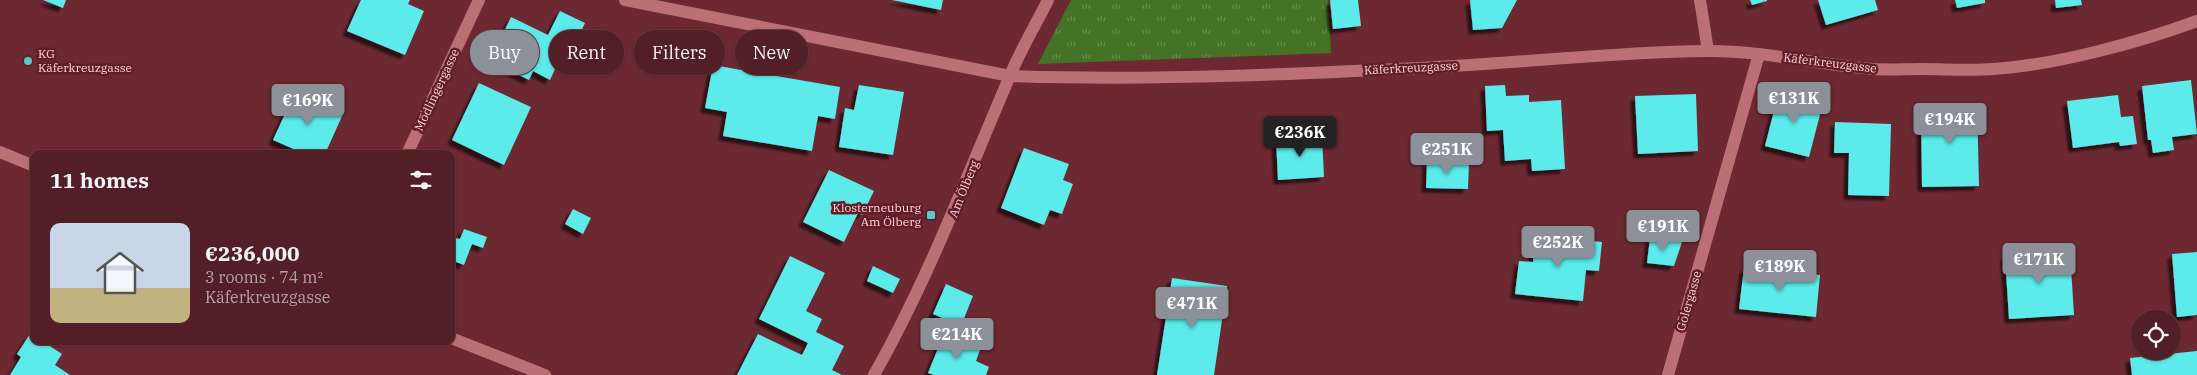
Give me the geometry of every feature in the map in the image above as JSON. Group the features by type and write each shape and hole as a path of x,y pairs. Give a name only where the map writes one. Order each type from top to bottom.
{"street":[{"name":"Mödlingergasse","path":"409,150 479,0"},
{"name":"Käferkreuzgasse","path":"625,0 1010,76 1180,76 1353,71 1457,66 1582,56 1708,51 1759,54 1873,69 1994,70 2066,59 2197,21"},
{"name":"Am Ölberg","path":"874,375 891,345 952,218 1010,76 1048,0"},
{"path":"1700,0 1708,51"},
{"name":"Golergasse","path":"1668,375 1759,54"},
{"path":"0,152 30,164"},
{"path":"455,340 545,375"}],"green space":[{"path":"1071,0 1328,0 1331,53 1038,64"}],"building":[{"path":"43,0 66,0 63,8"},
{"path":"361,0 410,0 408,4 424,11 405,55 347,31"},
{"path":"892,0 943,0 941,10"},
{"path":"1330,0 1358,0 1361,26 1333,29"},
{"path":"1470,0 1517,0 1502,28 1473,30"},
{"path":"1750,0 1767,0 1767,1 1752,5"},
{"path":"1818,0 1875,0 1878,10 1826,25"},
{"path":"1955,0 1985,0 1985,3 1957,8"},
{"path":"2055,0 2081,0 2082,5 2056,8"},
{"path":"560,11 585,23 582,30 550,30"},
{"path":"511,17 538,30 505,30"},
{"path":"539,31 548,35 549,33 549,75 552,75 550,80 539,74"},
{"path":"725,67 735,69 735,75 771,75 840,87 835,119 818,116 812,151 723,136 727,112 705,108 711,75 725,75"},
{"path":"519,75 531,75 529,80"},
{"path":"2191,80 2197,134 2172,137 2174,150 2153,153 2151,140 2148,140 2142,86"},
{"path":"479,83 531,107 504,165 452,140"},
{"path":"859,85 904,92 893,155 839,147 845,108 854,110"},
{"path":"1505,85 1506,96 1529,95 1529,102 1561,100 1565,169 1532,171 1531,159 1505,161 1503,130 1487,131 1485,86"},
{"path":"1779,91 1823,103 1809,157 1765,146"},
{"path":"295,92 343,114 327,150 296,150 273,140"},
{"path":"1696,94 1698,151 1638,154 1635,96"},
{"path":"2118,95 2121,117 2133,116 2137,144 2120,146 2119,142 2073,148 2067,101"},
{"path":"1977,103 1979,186 1922,187 1921,104"},
{"path":"1835,122 1891,124 1889,196 1848,195 1849,153 1834,153"},
{"path":"1322,136 1324,177 1278,180 1276,139"},
{"path":"1024,148 1069,164 1063,180 1073,184 1062,214 1050,210 1044,225 1001,208"},
{"path":"1427,161 1469,163 1468,189 1426,188"},
{"path":"829,170 874,191 862,215 858,213 844,242 803,222"},
{"path":"573,209 591,218 583,234 565,224"},
{"path":"464,229 487,237 483,248 472,244 464,265 455,262 455,238 460,239"},
{"path":"1535,235 1602,242 1599,271 1586,270 1583,301 1515,294 1519,261 1533,262"},
{"path":"1650,238 1682,242 1674,266 1647,263"},
{"path":"2070,252 2074,315 2009,319 2005,256"},
{"path":"2197,252 2197,315 2181,317 2181,310 2176,310 2172,254"},
{"path":"790,256 825,273 806,311 822,319 816,332 844,346 832,370 842,375 737,375 758,334 802,355 808,343 759,319"},
{"path":"873,266 900,279 893,293 867,281"},
{"path":"1744,268 1820,275 1816,317 1739,309"},
{"path":"1172,278 1227,286 1214,375 1157,375"},
{"path":"946,284 973,296 961,326 933,314"},
{"path":"30,334 30,345 48,345 62,354 55,365 70,375 10,375 21,357 17,354"},
{"path":"943,336 980,350 976,361 989,367 986,375 934,375 928,373"},
{"path":"2197,351 2197,375 2132,375 2130,358 2131,360 2181,360 2181,353"}],"place":[{"name":"KG Käferkreuzgasse","path":"28,61"},
{"name":"Klosterneuburg Am Ölberg","path":"931,215"}]}
